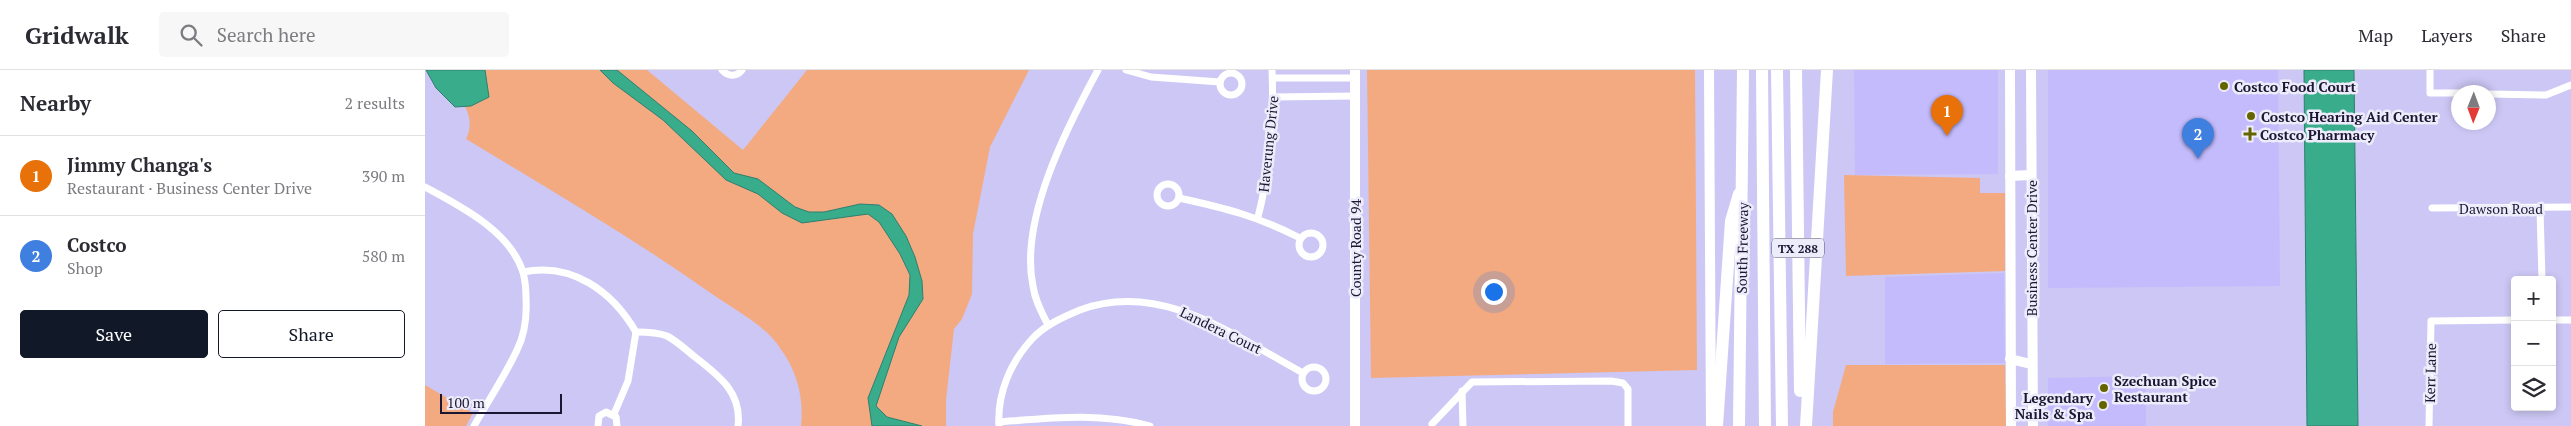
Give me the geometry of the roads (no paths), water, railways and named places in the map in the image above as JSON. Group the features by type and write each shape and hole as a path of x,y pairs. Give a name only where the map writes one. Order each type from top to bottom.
{"highway":[{"name":"South Freeway","path":"1739,426 1743,70"},
{"path":"1762,70 1765,426"},
{"path":"1777,70 1781,426"},
{"name":"TX 288","path":"1796,70 1801,426"},
{"path":"1807,426 1827,70"},
{"path":"1717,426 1731,221 1743,180"}],"street":[{"path":"722,70 729,75 735,75 742,70"},
{"path":"1048,325 1038,306 1031,270 1037,220 1043,194 1061,142 1098,70"},
{"path":"1126,70 1151,77 1220,82"},
{"name":"Haverung Drive","path":"1258,217 1267,178 1273,97 1272,70"},
{"path":"1709,70 1711,426"},
{"name":"Business Center Drive","path":"2009,70 2011,426"},
{"name":"Business Center Drive","path":"2031,70 2031,364 2033,426"},
{"path":"2429,70 2430,93 2451,94"},
{"path":"1273,78 1355,74"},
{"name":"County Road 94","path":"1355,74 1355,426"},
{"path":"2496,94 2545,96 2571,85"},
{"path":"1273,97 1355,96"},
{"path":"2010,176 2030,175"},
{"path":"425,187 473,214 488,226 513,252 523,272 527,308 523,336 518,350 474,426"},
{"path":"1179,198 1212,204 1258,217 1300,238"},
{"name":"Dawson Road","path":"2431,208 2540,209 2571,207"},
{"path":"2540,209 2542,276"},
{"path":"523,272 541,268 556,270 581,279 615,301 635,332 628,381 614,414"},
{"name":"Landera Court","path":"999,424 1003,391 1014,363 1034,337 1048,325 1070,314 1106,303 1144,301 1162,304 1197,316 1303,373"},
{"name":"Kerr Lane","path":"2429,426 2431,321 2511,320"},
{"path":"2556,320 2571,320"},
{"path":"635,332 655,333 671,339 725,381 735,398 738,408 738,426"},
{"path":"2010,359 2031,364"},
{"path":"1432,424 1472,382 1617,382 1623,383 1629,389 1628,426"},
{"path":"1461,425 1462,391"},
{"path":"598,426 597,420 602,413 614,414"},
{"path":"614,414 618,421 617,426"},
{"path":"999,424 1081,416 1118,419 1150,426"}],"place":[{"name":"Costco Food Court","path":"2224,86"},
{"name":"Costco Hearing Aid Center","path":"2251,116"},
{"name":"Costco Pharmacy","path":"2250,134"},
{"name":"Jimmy Changa's","path":"1947,136"},
{"name":"Costco","path":"2198,159"},
{"name":"Szechuan Spice Restaurant","path":"2104,388"},
{"name":"Legendary Nails & Spa","path":"2103,405"}]}
